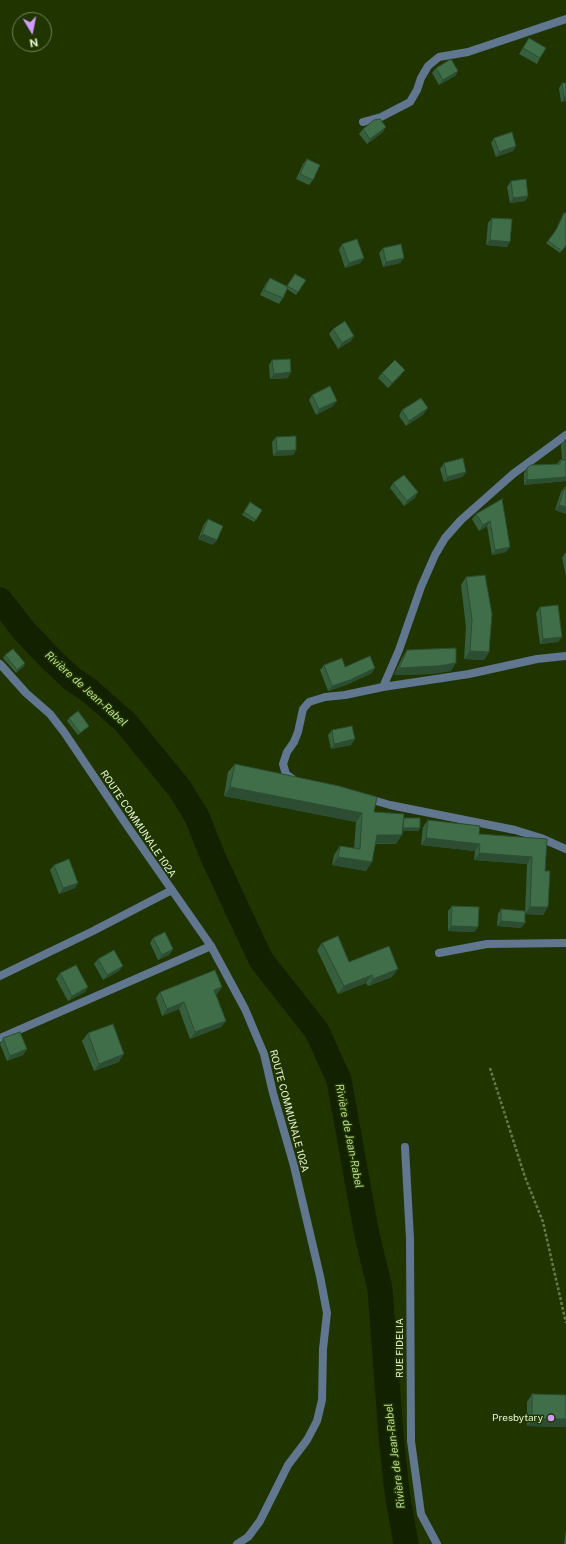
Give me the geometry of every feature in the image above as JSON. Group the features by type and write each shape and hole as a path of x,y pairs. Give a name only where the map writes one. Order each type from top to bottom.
{"street":[{"path":"363,122 381,117 410,102 428,66 439,57 468,52 566,19"},
{"path":"383,687 399,650 421,587 435,555 446,538 461,520 513,474 566,435"},
{"path":"306,783 294,780 286,774 284,764 287,752 294,742 298,732 303,709 309,702 325,697 345,695 383,687 468,674 537,659 566,656"},
{"name":"ROUTE COMMUNALE 102A","path":"0,664 26,693 50,714 64,732 211,946 245,1009 264,1054 273,1093 294,1166 309,1236 320,1276 327,1313 323,1349 322,1400 317,1421 307,1440 288,1465 260,1521 248,1537 237,1544"},
{"path":"356,795 390,805 515,830 541,838 566,849"},
{"path":"0,976 172,890"},
{"path":"438,953 487,944 566,943"},
{"path":"0,1038 211,946"},
{"name":"RUE FIDELIA","path":"405,1147 410,1239 411,1441 421,1514 438,1544"}],"path":[{"path":"490,1068 525,1177 543,1222 566,1323"}],"building":[{"path":"529,38 546,48 540,58 523,48"},
{"path":"451,59 458,71 443,80 436,68"},
{"path":"562,83 566,83 566,97 564,97"},
{"path":"380,119 386,127 370,139 363,129 374,120"},
{"path":"512,132 516,146 499,152 494,138"},
{"path":"307,159 320,165 313,180 300,174"},
{"path":"526,179 528,196 513,198 511,181"},
{"path":"564,213 566,213 566,245 562,251 548,241 556,230"},
{"path":"492,218 512,219 510,242 490,240"},
{"path":"357,239 364,258 349,263 342,244"},
{"path":"401,244 404,258 386,262 383,248"},
{"path":"295,274 306,280 298,292 287,286"},
{"path":"270,278 288,287 283,298 264,290"},
{"path":"345,321 354,336 342,343 333,329"},
{"path":"290,359 291,372 274,374 272,360"},
{"path":"395,360 405,370 392,383 382,373"},
{"path":"330,386 337,401 319,409 312,395"},
{"path":"421,398 428,408 409,421 402,410"},
{"path":"296,436 296,450 277,451 276,437"},
{"path":"565,440 566,477 527,480 527,468 531,465 560,464 560,460 565,460"},
{"path":"463,458 466,472 447,477 444,463"},
{"path":"404,475 418,492 407,501 393,483"},
{"path":"566,487 566,507 559,505"},
{"path":"502,499 510,547 495,550 490,521 483,525 476,514"},
{"path":"250,502 262,510 256,520 244,512"},
{"path":"208,519 223,526 217,540 202,534"},
{"path":"485,575 492,614 489,652 470,651 472,620 466,577"},
{"path":"558,605 562,637 543,639 540,607"},
{"path":"456,648 456,663 438,666 399,668 407,650"},
{"path":"13,649 25,663 17,670 5,655"},
{"path":"370,656 375,668 350,680 332,686 324,665 342,658 345,667"},
{"path":"78,711 89,726 80,733 69,718"},
{"path":"352,726 355,739 334,744 332,730"},
{"path":"235,764 339,786 377,797 374,812 404,814 402,835 377,835 372,862 338,857 340,846 360,849 362,813 230,787"},
{"path":"404,818 420,818 420,828 403,828"},
{"path":"428,820 480,826 479,834 547,839 545,871 550,871 548,907 530,907 532,857 479,853 480,844 426,838"},
{"path":"69,859 78,883 63,888 54,865"},
{"path":"452,906 479,907 478,927 451,926"},
{"path":"501,909 525,911 525,923 501,921"},
{"path":"165,932 173,949 162,955 153,938"},
{"path":"338,936 349,962 389,946 398,969 373,979 372,975 344,986 322,943"},
{"path":"114,950 123,966 107,975 98,959"},
{"path":"76,965 88,987 72,996 60,973"},
{"path":"215,970 222,987 214,990 226,1021 195,1032 184,1002 167,1009 160,992"},
{"path":"113,1024 124,1054 99,1064 88,1033"},
{"path":"20,1032 27,1049 10,1056 3,1038"},
{"path":"532,1394 566,1395 566,1419 532,1419"}],"waterway":[{"name":"Rivière de Jean-Rabel","path":"0,600 25,632 52,660 72,679 90,691 126,723 180,789 197,817 213,857 261,960 317,1031 339,1080 366,1230 380,1289 391,1435 397,1492 406,1544"}],"place":[{"name":"Presbytary","path":"551,1418"}]}
